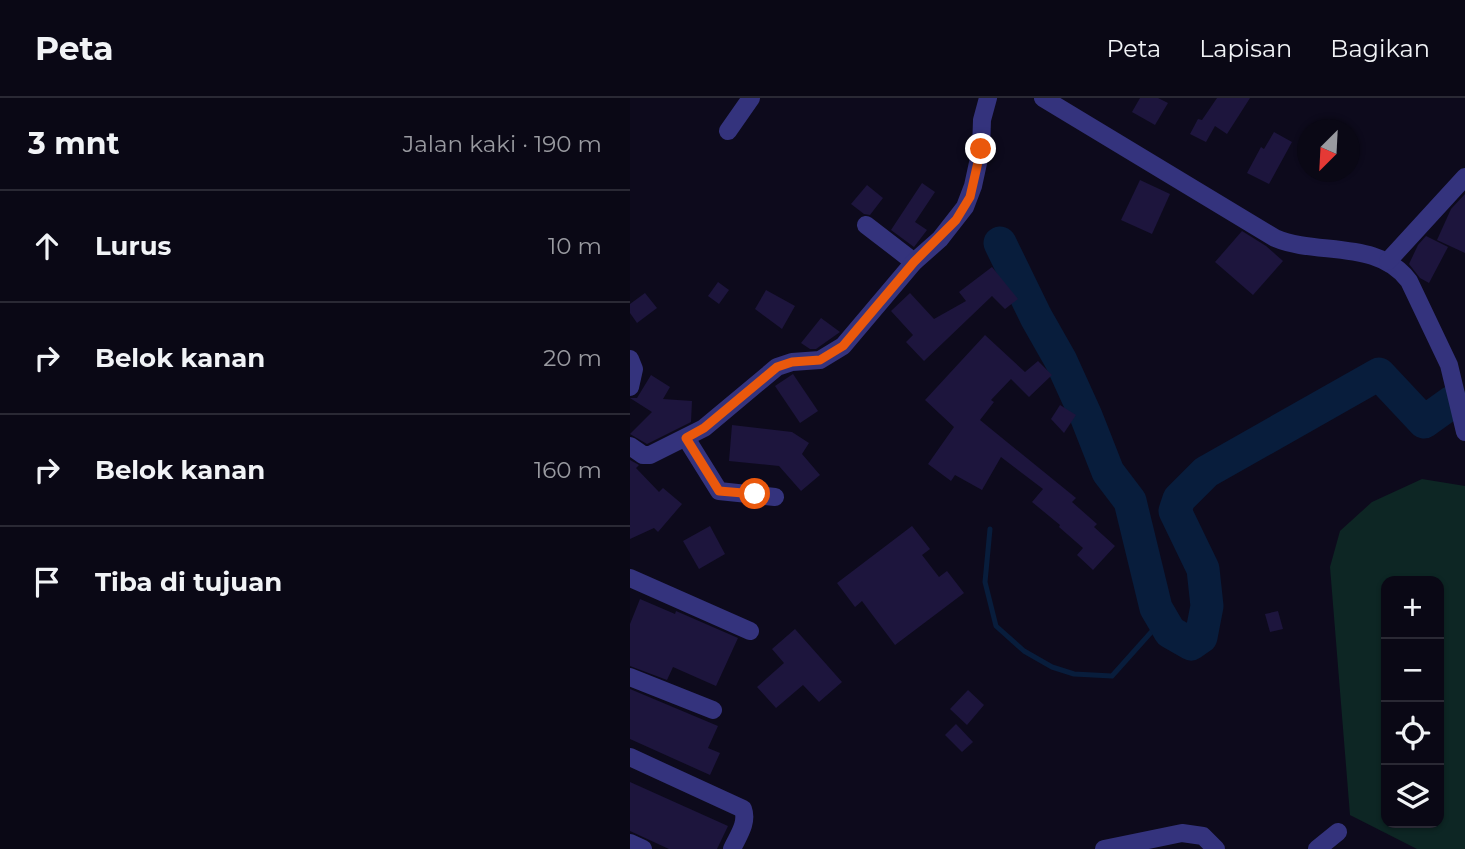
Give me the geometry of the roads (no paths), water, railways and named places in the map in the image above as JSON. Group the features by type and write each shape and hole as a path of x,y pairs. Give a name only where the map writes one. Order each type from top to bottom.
{"street":[{"path":"728,131 751,98"},
{"path":"630,446 643,455 650,455 704,428 777,367 792,362 820,360 843,346 914,262 956,220 970,197 981,149 982,120 988,98"},
{"path":"1043,98 1275,238 1302,246 1354,252 1388,261 1403,272 1449,365 1464,427"},
{"path":"1388,261 1465,177"},
{"path":"866,225 914,262"},
{"path":"630,359 634,369 630,387"},
{"path":"686,438 719,491 775,497"},
{"path":"630,578 750,631"},
{"path":"630,677 713,710"},
{"path":"630,757 743,809 744,824 732,849"},
{"path":"1317,849 1338,832"},
{"path":"1104,849 1182,833 1194,833 1203,836 1216,849"},
{"path":"630,843 643,849"}],"waterway":[{"path":"1000,243 1061,361 1108,472 1130,501 1156,608 1170,632 1191,644 1201,637 1207,606 1203,569 1175,511 1179,499 1206,472 1379,374 1424,422 1452,402"},
{"path":"990,529 985,582 996,626 1024,651 1052,667 1074,674 1112,676 1154,629 1170,632"}]}
